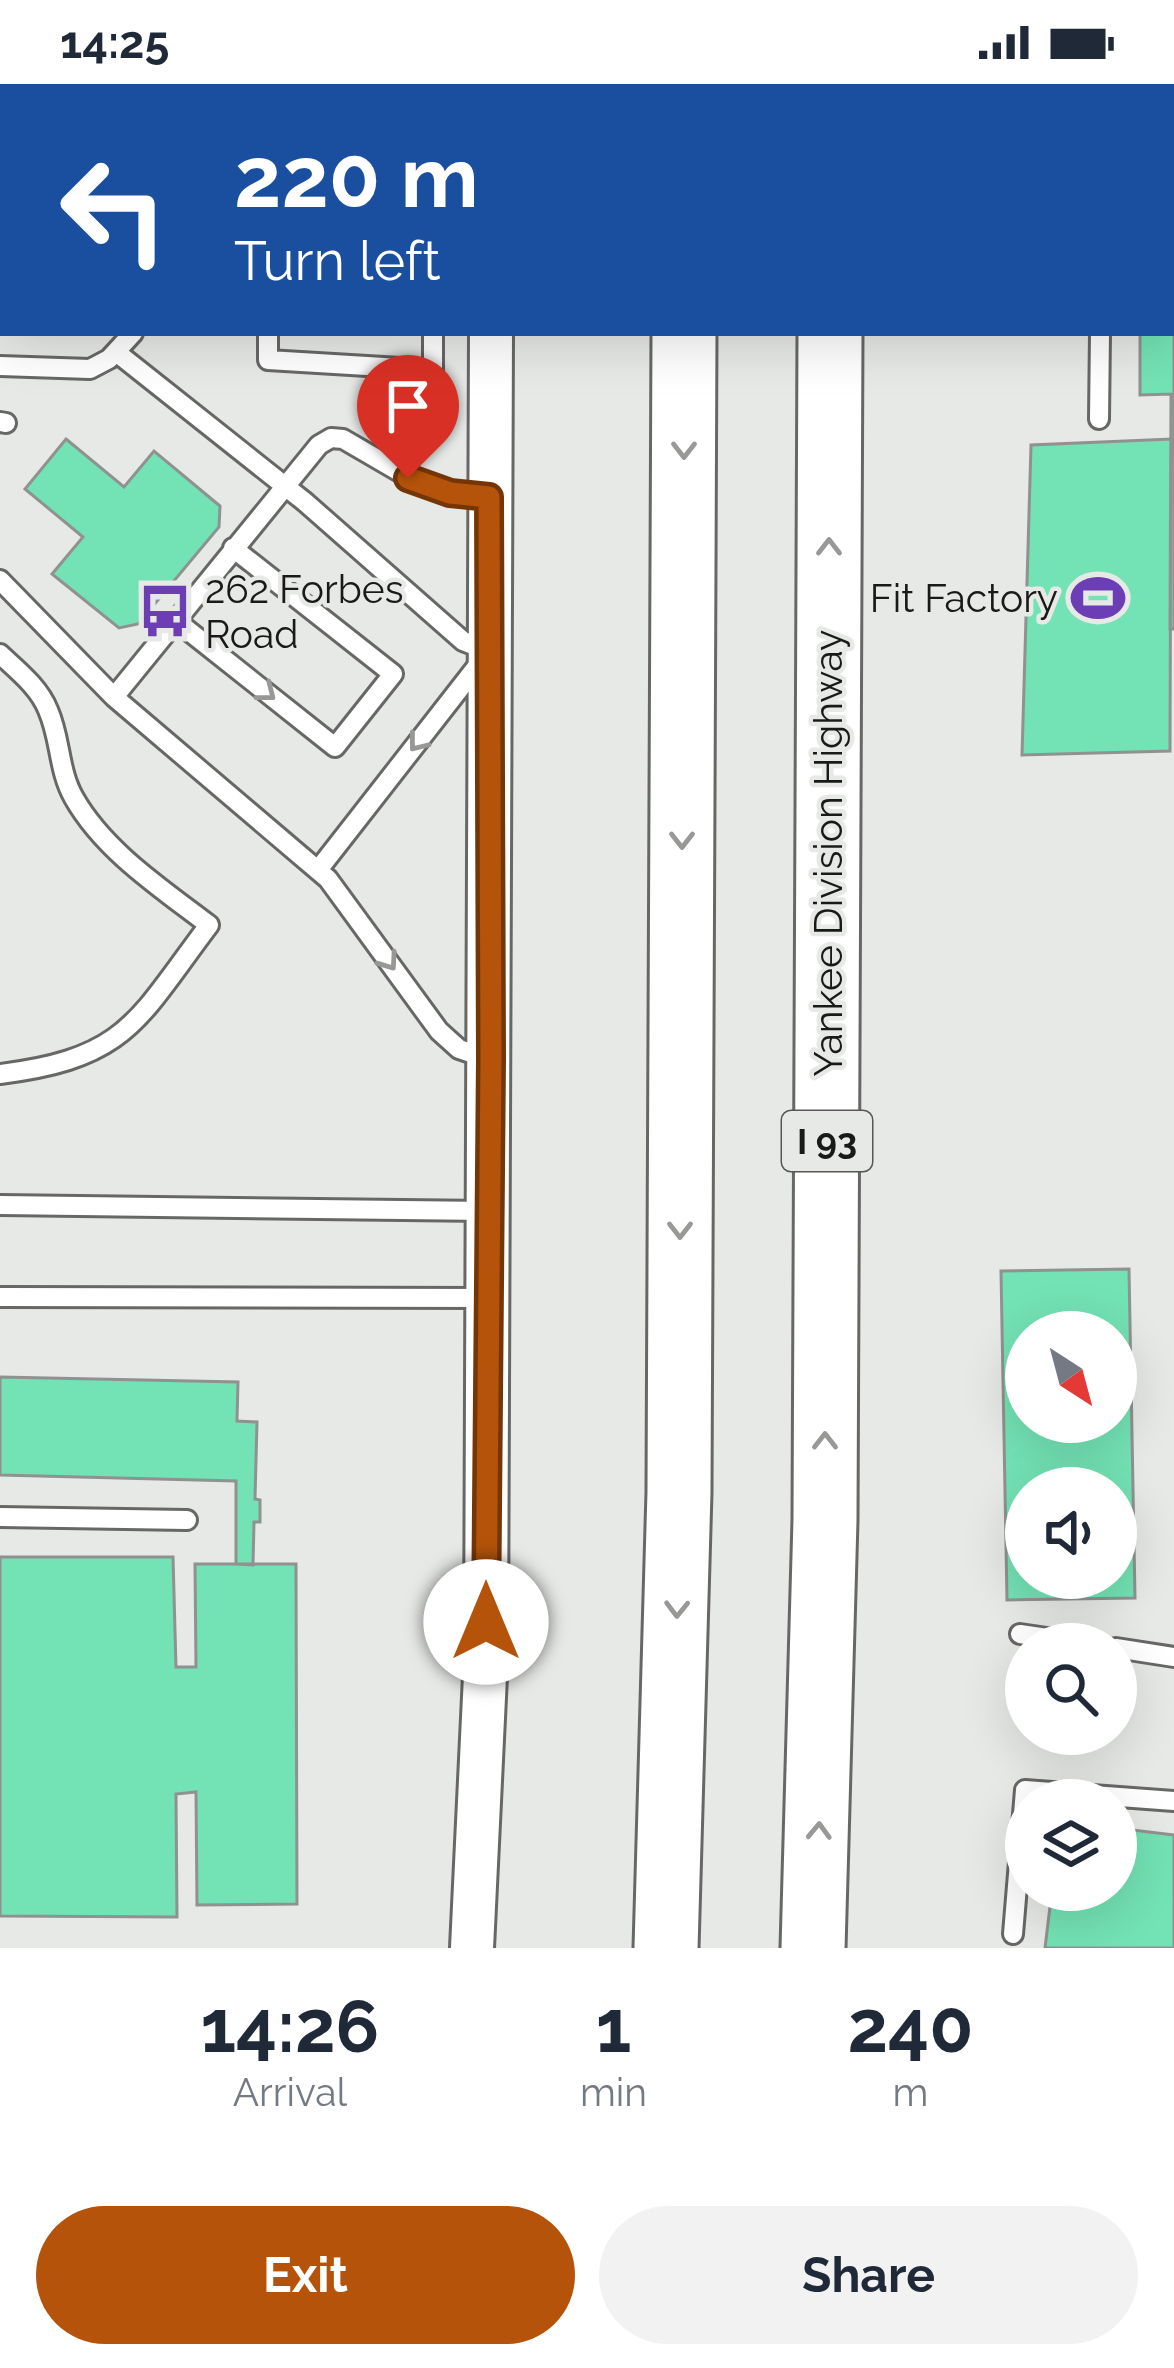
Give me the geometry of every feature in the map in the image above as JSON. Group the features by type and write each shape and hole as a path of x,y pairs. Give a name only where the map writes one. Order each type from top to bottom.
{"highway":[{"path":"665,1939 679,1492 684,336"},
{"name":"Yankee Division Highway","path":"813,1948 825,1540 830,336"}],"street":[{"path":"472,1948 486,1655 491,336"}],"lane":[{"path":"0,366 80,370 100,365 130,336"},
{"path":"268,336 268,361 433,370 433,336"},
{"path":"1100,336 1100,419"},
{"path":"116,352 284,484 463,641 489,651 318,870"},
{"path":"114,697 319,445 344,439 422,485 489,497"},
{"path":"175,620 335,747 393,674 233,548"},
{"path":"0,580 114,697 318,870 349,904 439,1031 469,1055 491,1058"},
{"path":"0,653 48,710 62,769 81,809 143,873 209,925 117,1040 65,1063 0,1074"},
{"path":"0,1205 488,1210"},
{"path":"0,1297 487,1298"},
{"path":"0,1517 187,1520"},
{"path":"1137,1651 1174,1657"},
{"path":"1013,1934 1025,1790 1174,1801"}],"building":[{"path":"1140,336 1174,336 1174,629 1170,629 1171,394 1140,395"},
{"path":"66,439 124,487 154,451 220,506 219,527 138,624 119,628 52,574 83,537 25,489"},
{"name":"Fit Factory","path":"1171,439 1170,751 1022,755 1031,445"},
{"path":"1129,1269 1130,1311 1005,1311 1005,1443 1132,1443 1133,1467 1005,1467 1005,1490 1001,1271"},
{"path":"0,1377 238,1382 237,1421 257,1422 255,1499 260,1500 260,1522 254,1522 253,1565 236,1564 236,1481 0,1475"},
{"path":"0,1557 173,1557 176,1667 196,1667 195,1564 296,1564 297,1904 197,1905 196,1792 176,1794 177,1917 0,1916"},
{"path":"1137,1831 1174,1835 1174,1948 1045,1948 1049,1911 1137,1911"}],"place":[{"name":"Fit Factory","path":"1098,598"},
{"name":"262 Forbes Road","path":"165,611"}],"route":[{"path":"408,478 436,490 489,497 486,1622"}]}
